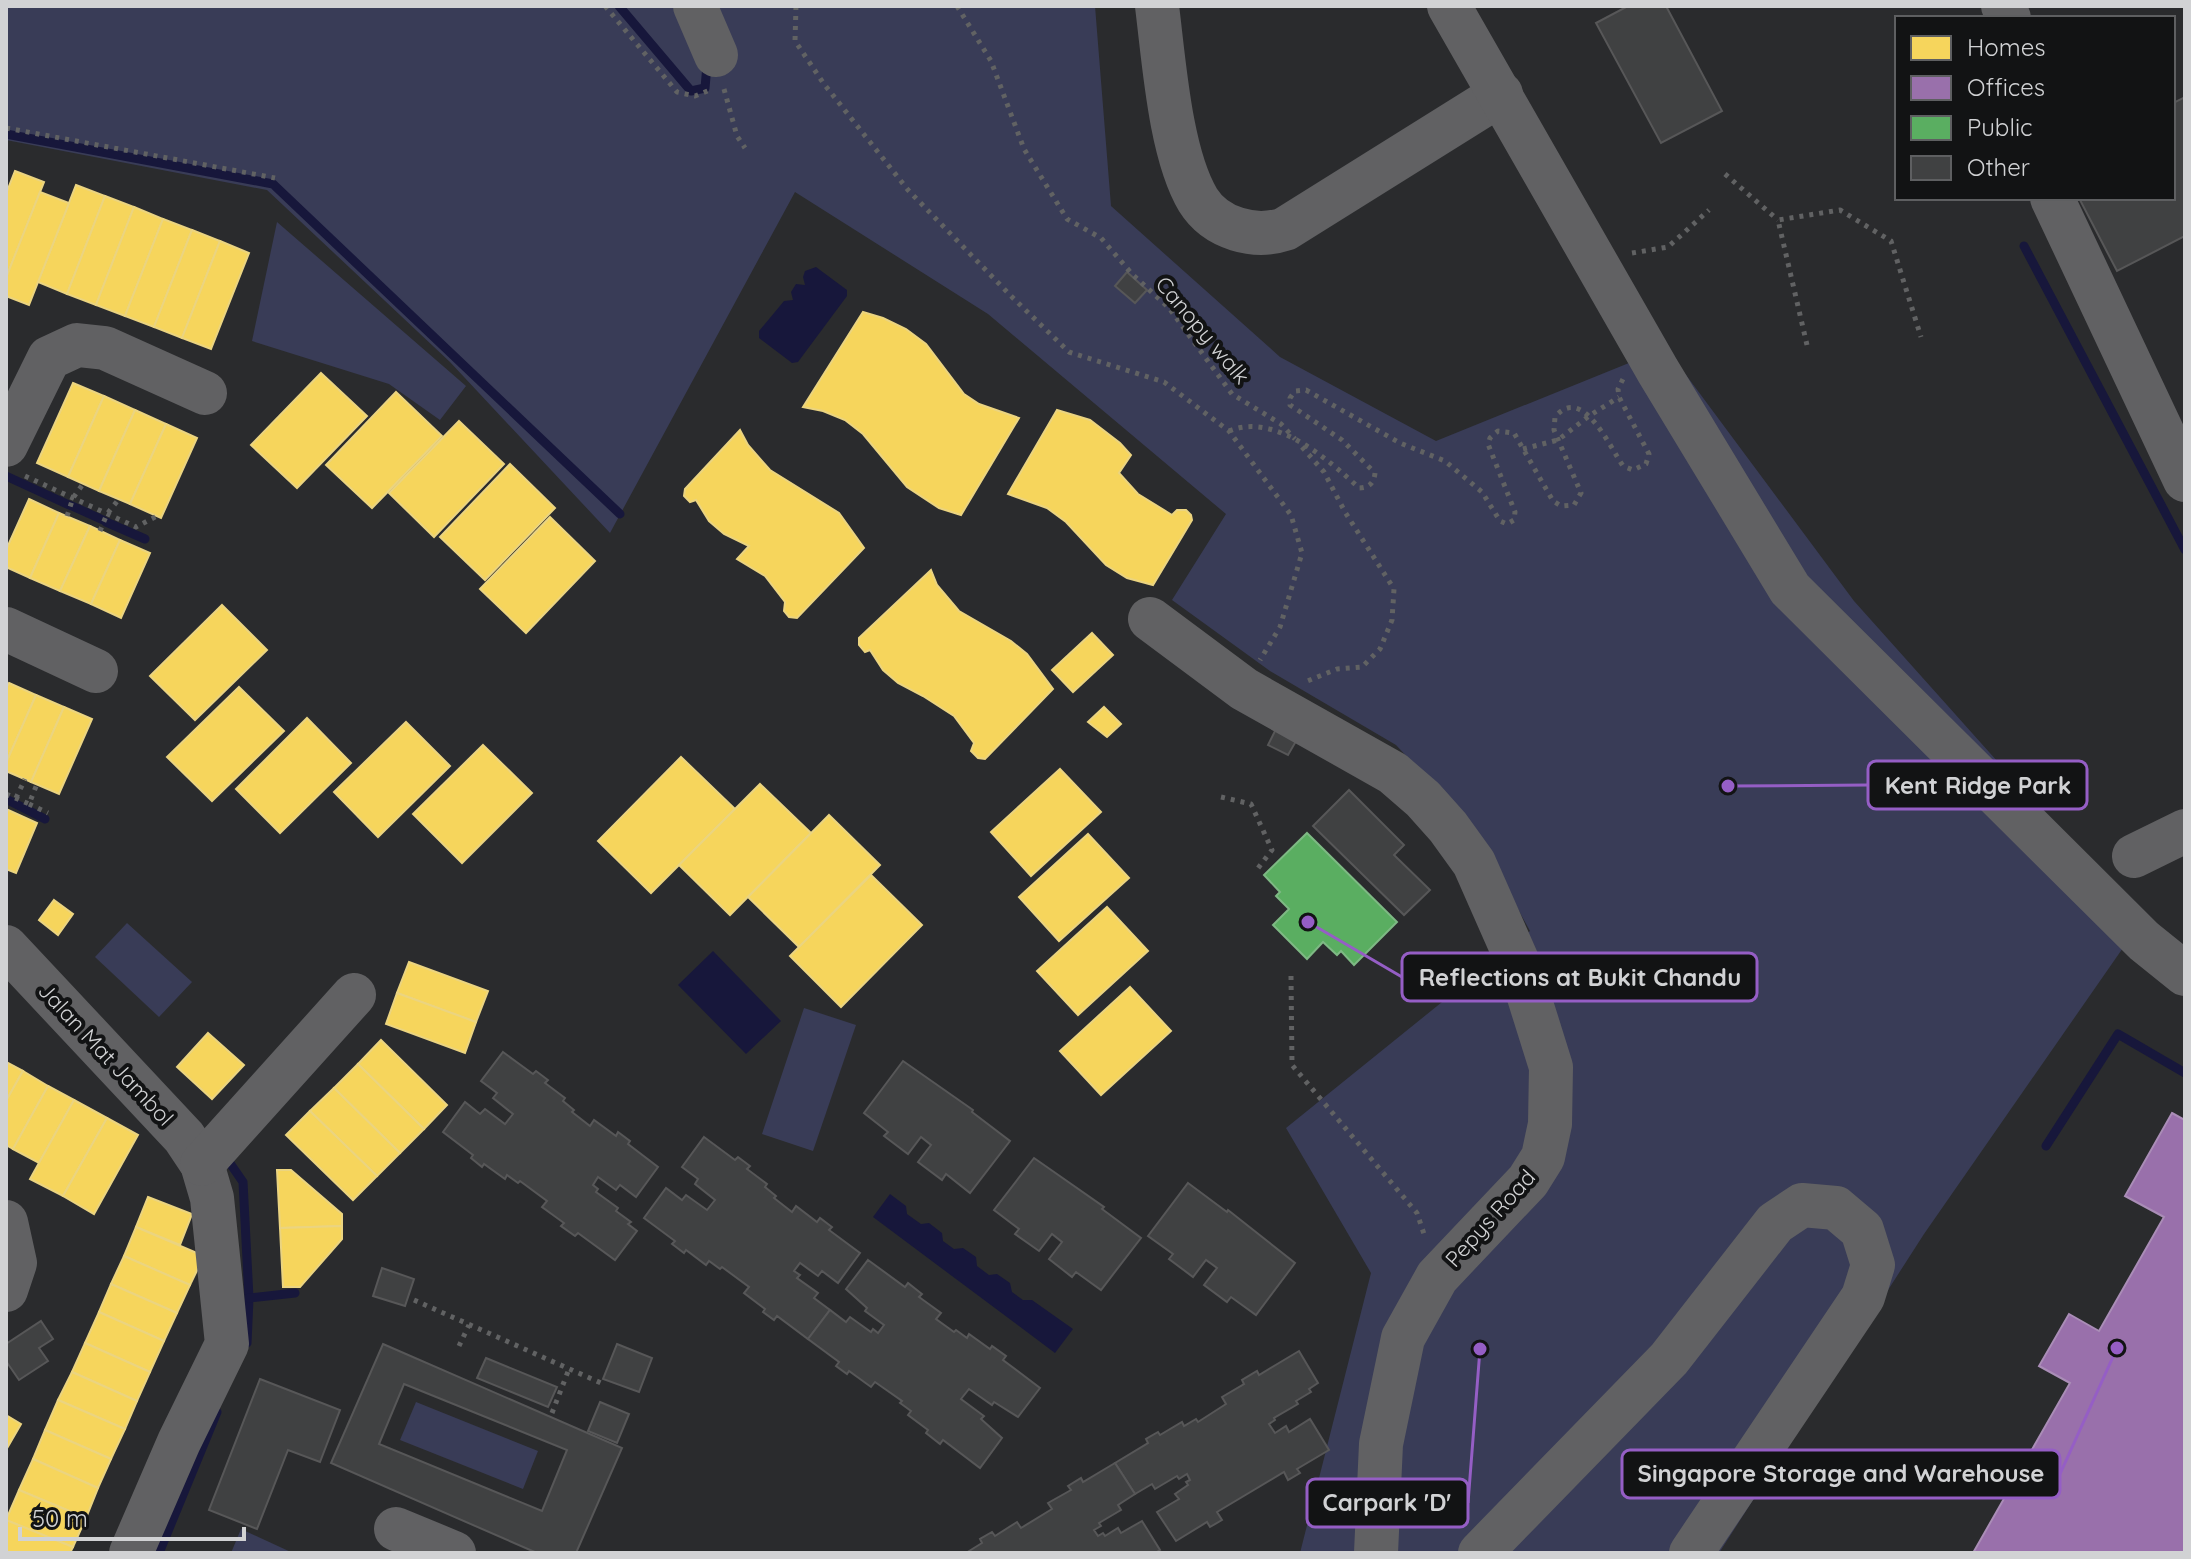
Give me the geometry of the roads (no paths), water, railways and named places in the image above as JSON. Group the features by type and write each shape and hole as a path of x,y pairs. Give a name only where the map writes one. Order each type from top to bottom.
{"street":[{"path":"695,6 720,70"},
{"path":"1157,6 1182,164 1200,202 1222,222 1251,234 1270,234 1285,229 1501,94"},
{"path":"1449,6 1658,371 1790,589 2144,941 2185,974"},
{"path":"2053,200 2185,480"},
{"path":"13,459 21,374 77,345 105,348 205,393"},
{"name":"Pepys Road","path":"1150,619 1244,689 1393,773 1423,799 1474,863 1519,965 1551,1067 1550,1124 1543,1157 1528,1181 1437,1277 1403,1338 1381,1444 1376,1553"},
{"path":"6,629 96,671"},
{"path":"2134,856 2185,831"},
{"name":"Jalan Mat Jambol","path":"6,947 184,1137 202,1164 212,1198 227,1344 179,1442 131,1553"},
{"path":"202,1164 354,995"},
{"path":"1480,1553 1669,1359 1775,1223 1802,1205 1836,1208 1862,1230 1870,1253 1873,1265 1863,1297 1691,1553"},
{"path":"6,1222 15,1263 6,1290"},
{"path":"396,1529 454,1553"}],"waterway":[{"path":"619,6 691,91 705,88 707,65"},
{"path":"6,134 273,184 620,514"},
{"path":"2024,246 2185,550"},
{"path":"6,476 69,505"},
{"path":"72,506 103,520"},
{"path":"106,522 145,539"},
{"path":"6,799 45,819"},
{"path":"2046,1146 2118,1034 2185,1073"},
{"path":"225,1156 243,1182 249,1298 247,1343"},
{"path":"249,1298 295,1293"},
{"path":"159,1553 217,1412"}],"place":[{"name":"Kent Ridge Park","path":"1728,786"},
{"name":"Reflections at Bukit Chandu","path":"1308,922"},
{"name":"Singapore Storage and Warehouse","path":"2117,1348"},
{"name":"Carpark 'D'","path":"1480,1349"}]}
